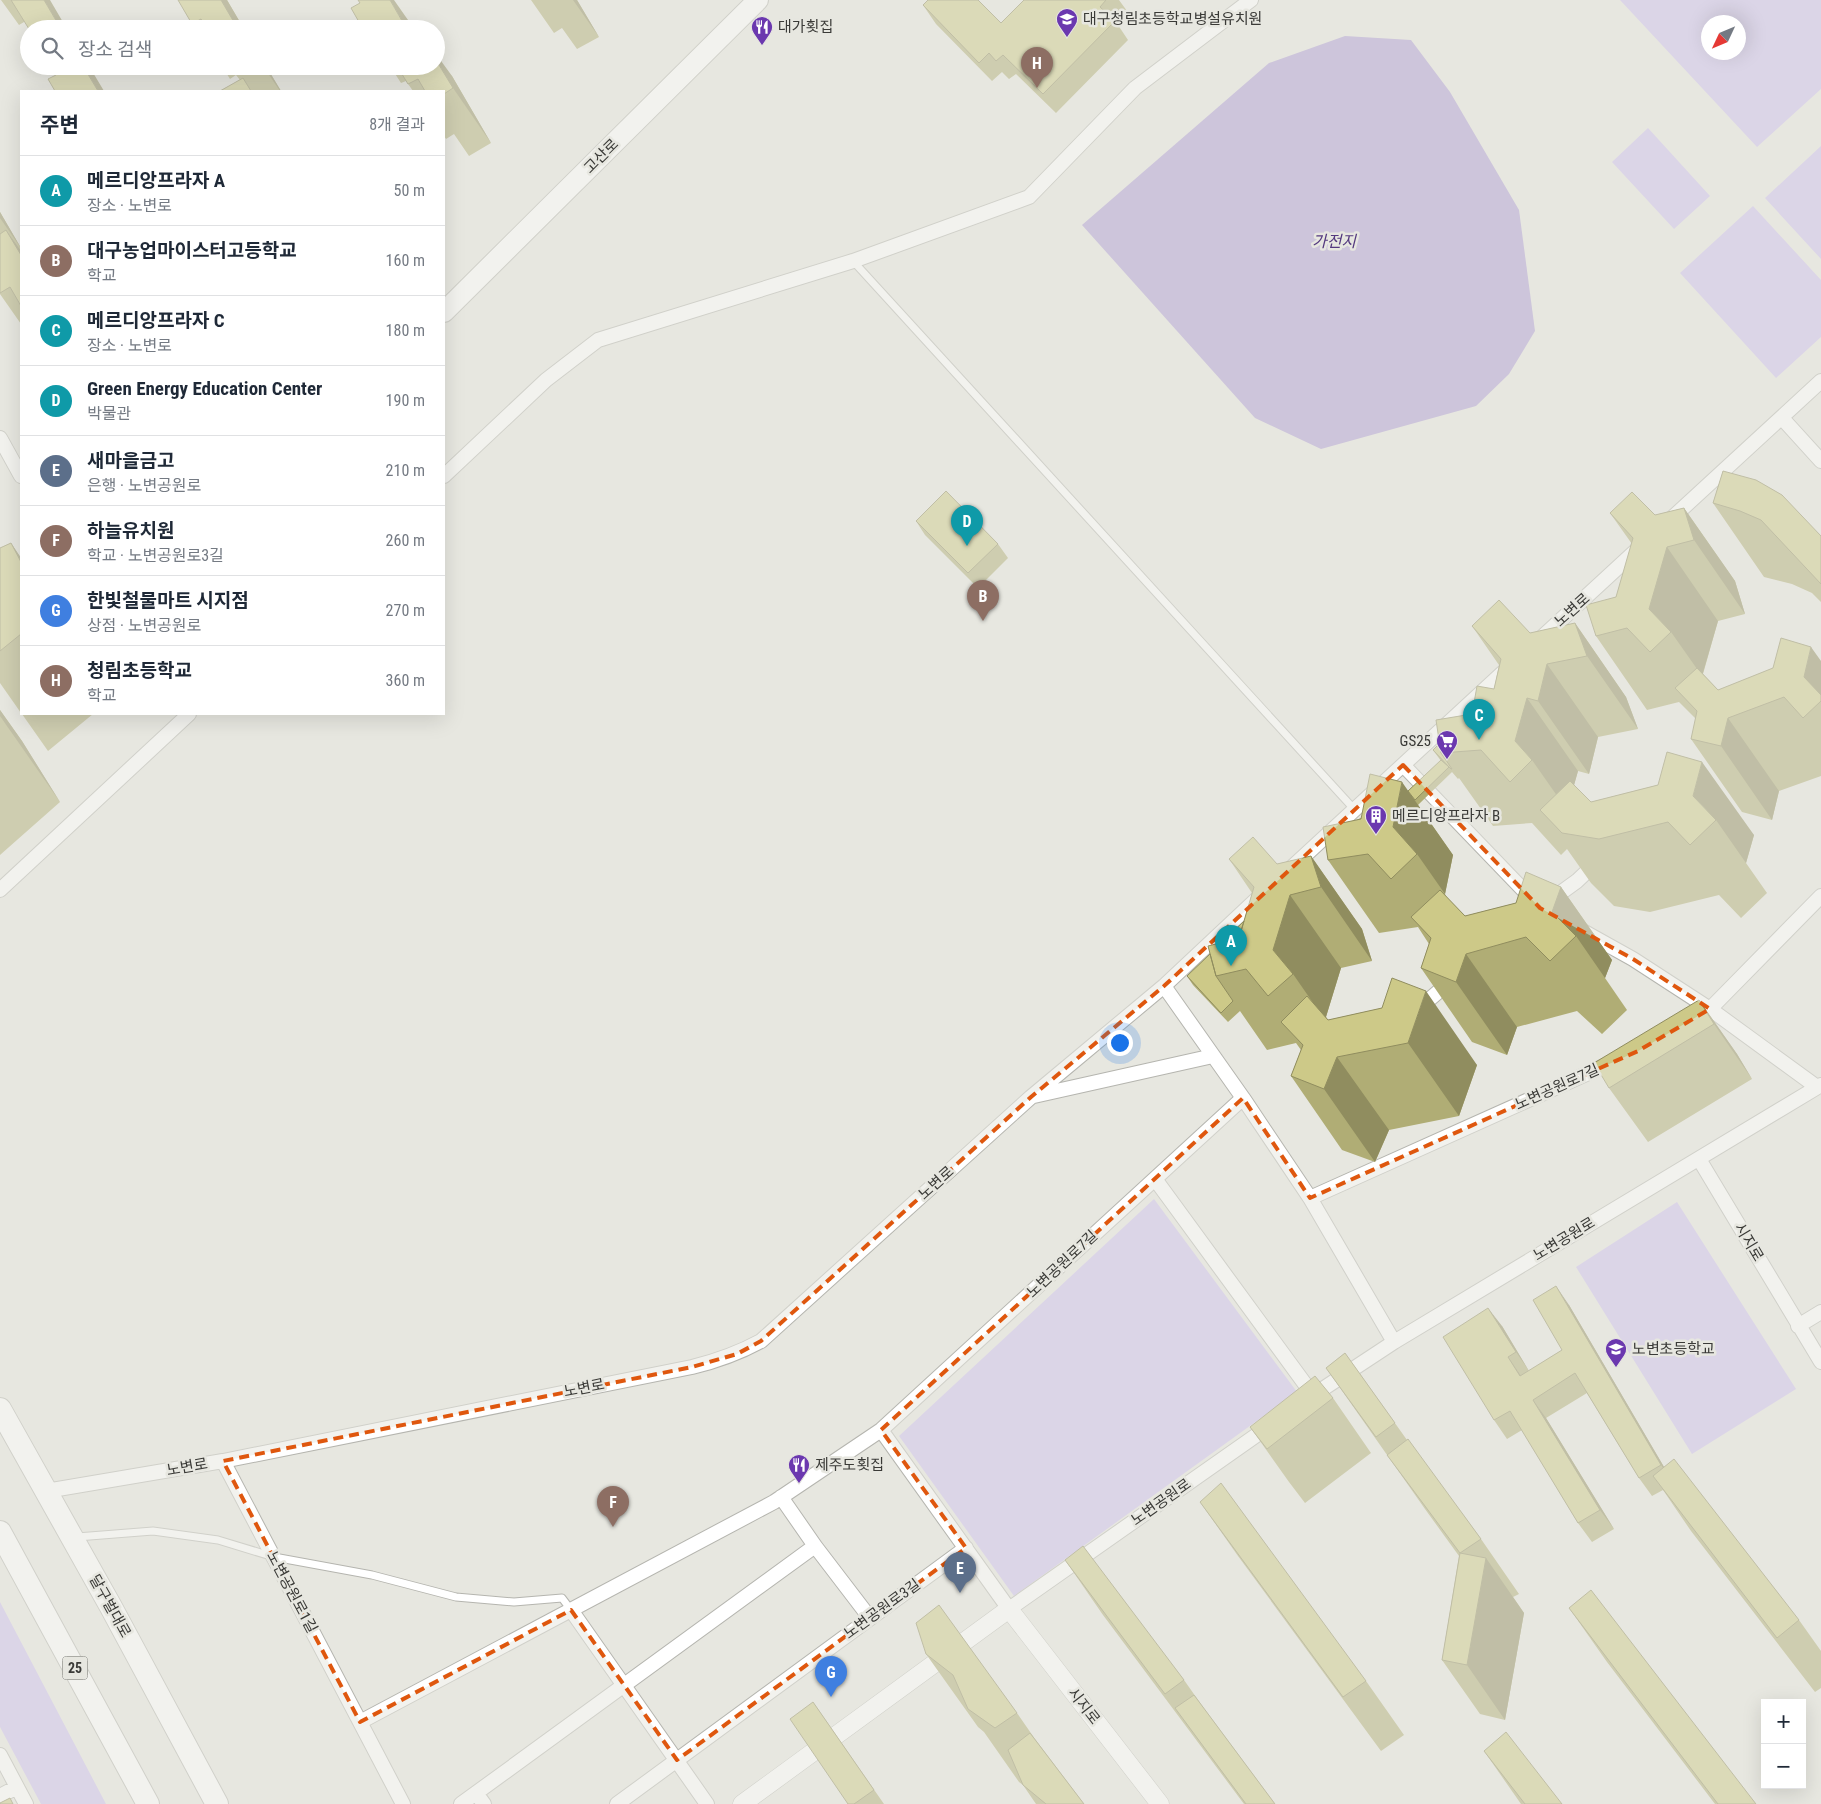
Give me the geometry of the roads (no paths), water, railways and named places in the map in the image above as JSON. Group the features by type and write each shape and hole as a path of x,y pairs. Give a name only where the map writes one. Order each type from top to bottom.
{"main road":[{"name":"고산로","path":"445,311 758,0"},
{"name":"달구벌대로","path":"0,1409 218,1804"},
{"name":"25","path":"0,1532 148,1804"}],"street":[{"path":"445,475 546,380 598,340 853,261 1029,197 1135,88 1251,0"},
{"name":"노변로","path":"46,1492 223,1461 692,1367 738,1354 761,1341 1031,1097 1164,986 1821,381"},
{"path":"1782,418 1821,461"},
{"path":"0,438 20,474"},
{"path":"0,890 188,715"},
{"name":"노변공원로","path":"1297,1406 1394,1342 1819,1086 1710,1009 1633,959 1561,919 1536,910 1403,765"},
{"path":"1536,910 1577,881 1609,852"},
{"path":"1678,1028 1710,1009 1821,896"},
{"path":"1424,1004 1460,972"},
{"path":"1164,986 1243,1098 1310,1198 1394,1342"},
{"name":"노변공원로7길","path":"1310,1198 1629,1055"},
{"name":"노변로","path":"1031,1097 1214,1056"},
{"name":"노변공원로7길","path":"881,1430 1243,1098"},
{"name":"시지로","path":"1699,1159 1821,1362"},
{"path":"1154,1179 1313,1395"},
{"path":"1798,1326 1821,1312"},
{"name":"노변공원로","path":"742,1804 1009,1609 1281,1418"},
{"path":"360,1722 782,1498 881,1430 1009,1609"},
{"name":"노변공원로1길","path":"223,1461 403,1804"},
{"path":"782,1498 815,1546 870,1618"},
{"path":"461,1804 480,1799 624,1686 815,1546"},
{"name":"노변공원로3길","path":"617,1804 966,1548"},
{"name":"시지로","path":"1009,1609 1160,1804"},
{"path":"571,1610 707,1804"},
{"path":"0,1755 26,1804"},
{"path":"0,1796 17,1787"}],"lane":[{"path":"853,261 1354,809"},
{"path":"71,1537 153,1531 218,1540 274,1557 372,1575 456,1597 514,1602 562,1598 571,1610"}],"water":[{"name":"가전지","path":"1345,36 1411,40 1450,92 1519,210 1535,331 1509,374 1476,406 1321,449 1255,418 1082,225 1269,63"}],"place":[{"name":"대구청림초등학교병설유치원","path":"1067,38"},
{"name":"대가횟집","path":"762,46"},
{"name":"청림초등학교","path":"1037,88"},
{"name":"Green Energy Education Center","path":"967,546"},
{"name":"대구농업마이스터고등학교","path":"983,621"},
{"name":"메르디앙프라자 C","path":"1479,740"},
{"name":"GS25","path":"1447,760"},
{"name":"메르디앙프라자 B","path":"1376,835"},
{"name":"메르디앙프라자 A","path":"1231,966"},
{"name":"노변초등학교","path":"1616,1368"},
{"name":"제주도횟집","path":"799,1484"},
{"name":"하늘유치원","path":"613,1527"},
{"name":"새마을금고","path":"960,1593"},
{"name":"한빛철물마트 시지점","path":"831,1697"}]}
